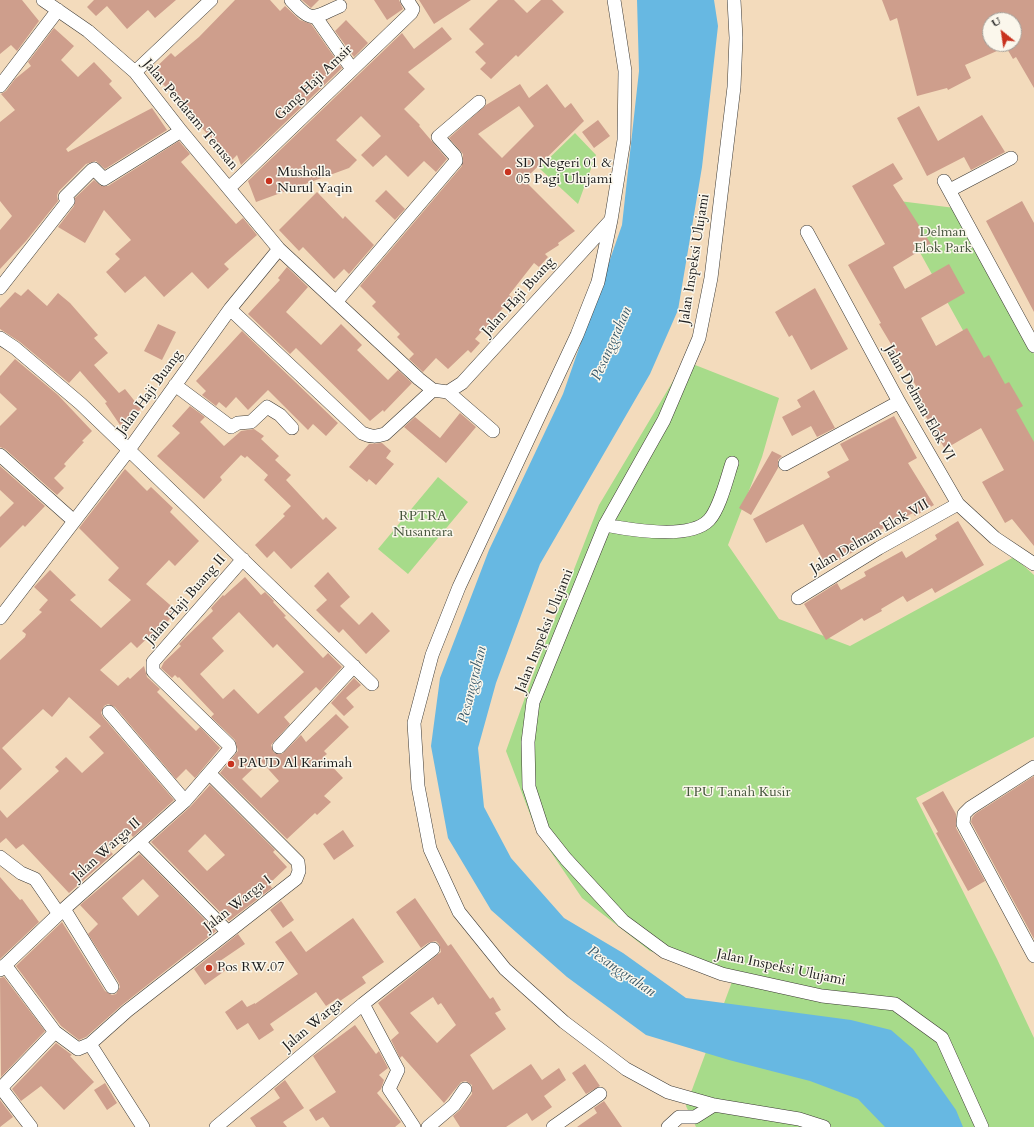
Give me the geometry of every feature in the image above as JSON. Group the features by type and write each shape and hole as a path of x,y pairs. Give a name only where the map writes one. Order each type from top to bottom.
{"street":[{"name":"Jalan Perdatam Terusan","path":"43,0 88,31 135,72 181,131 279,249"},
{"path":"135,72 210,0"},
{"path":"291,0 304,14 315,16 340,6"},
{"name":"Gang Haji Amsir","path":"229,188 411,13 413,9 407,0"},
{"path":"614,0 625,71 624,140 611,220 598,282 582,322 459,587 432,654 414,723 418,786 430,849 459,912 505,969 564,1022 626,1069 668,1092 714,1105 799,1120 824,1127"},
{"name":"Jalan Inspeksi Ulujami","path":"734,0 736,38 734,87 711,278 699,338 664,420 605,525 533,702 528,742 529,787 543,830 593,890 623,921 665,952 722,974 822,996 895,1004 942,1038 982,1127"},
{"path":"0,86 58,10"},
{"path":"315,16 352,69"},
{"path":"336,302 456,161 455,156 438,136 479,102"},
{"path":"0,288 68,201 65,197 92,170 94,169 104,179 181,131"},
{"path":"1011,158 947,186 1034,346"},
{"name":"Jalan Haji Buang","path":"448,392 462,383 611,220"},
{"name":"Jalan Delman Elok VI","path":"807,232 899,402 958,504 995,538 1034,564"},
{"path":"279,249 433,390 448,392 493,431"},
{"name":"Jalan Haji Buang","path":"0,618 128,451 230,309 279,249"},
{"path":"230,309 362,433 369,436 376,437 385,434 433,390"},
{"name":"Jalan Haji Buang II","path":"0,338 15,348 81,404 128,451 243,559 372,684"},
{"path":"175,385 231,427 238,423 253,421 267,407 280,415 292,428"},
{"path":"784,464 899,402"},
{"path":"0,455 74,521"},
{"path":"605,525 642,532 690,530 700,526 709,520 716,510 732,463"},
{"name":"Jalan Delman Elok VII","path":"798,598 879,548 958,504"},
{"name":"Jalan Haji Buang II","path":"230,749 229,745 156,674 152,666 153,662 243,559"},
{"path":"279,747 354,666"},
{"path":"109,712 186,801"},
{"name":"Jalan Warga II","path":"3,967 61,912 186,801 230,749"},
{"path":"1034,768 970,808 964,814 963,824 1034,956"},
{"name":"Jalan Warga I","path":"84,1046 296,879 300,871 298,862 210,774"},
{"path":"139,842 228,932"},
{"path":"0,857 21,873 35,880 61,912 112,987"},
{"name":"Jalan Warga","path":"216,1127 363,1004 433,949"},
{"path":"3,967 55,1032 84,1046 143,1127"},
{"path":"363,1004 398,1070 389,1089 414,1127"},
{"path":"31,1127 0,1088 55,1032"},
{"path":"428,1127 454,1105 465,1089"},
{"path":"553,1127 600,1094"},
{"path":"674,1121 695,1117 714,1105"}],"green space":[{"path":"575,133 596,155 578,204 539,168"},
{"name":"Delman Elok Park","path":"891,200 955,208 1034,354 1034,459"},
{"name":"TPU Tanah Kusir","path":"685,361 779,398 762,457 728,545 779,619 850,646 1014,557 1034,575 1034,737 916,798 997,959 1034,1038 1034,1127 696,1127 686,1106 733,979 650,951 582,898 536,830 506,751 533,675 599,505"},
{"name":"RPTRA Nusantara","path":"438,477 468,502 408,574 378,549"}],"water":[{"name":"Pesanggrahan","path":"637,0 714,0 718,26 702,167 678,310 650,374 540,564 496,683 478,748 484,807 511,858 564,918 623,953 686,998 851,1020 891,1030 913,1049 956,1110 963,1127 885,1127 858,1099 810,1081 729,1060 646,1035 567,977 491,910 448,838 431,746 440,678 489,550 563,394 622,225 639,71"}],"building":[{"path":"0,0 22,0 39,21 17,51 11,45 0,54"},
{"path":"94,0 176,0 155,18 148,10 127,29 107,6 96,16 87,7"},
{"path":"235,0 270,0 280,11 285,6 300,20 311,24 342,68 241,165 237,155 232,160 197,123 199,121 151,72 171,53 175,57 199,37"},
{"path":"302,0 319,0 311,8"},
{"path":"374,0 399,0 403,9 387,20"},
{"path":"419,0 471,0 434,24"},
{"path":"498,0 514,0 527,13 541,0 552,0 564,12 518,57 516,55 491,79 480,69 486,63 475,52 484,44 469,29"},
{"path":"882,0 1034,0 1034,88 1016,57 1013,59 1009,52 1022,52 1022,12 982,12 982,52 995,52 965,65 971,78 948,90 947,88 917,96 897,18 890,21"},
{"path":"346,20 368,43 354,57 335,31"},
{"path":"442,27 452,39 408,72 425,89 404,109 420,125 419,126 447,159 436,172 424,161 408,177 386,155 373,167 361,155 381,136 361,116 336,140 357,160 349,168 256,202 248,181 402,33 414,49"},
{"path":"54,28 74,46 61,60 78,77 94,62 112,81 109,84 122,98 66,149 68,152 152,108 167,130 105,169 96,161 86,164 59,191 57,195 58,201 26,241 0,269 0,230 12,216 0,201 0,122 15,110 1,94 6,91 15,79 31,66 28,62"},
{"path":"520,84 529,98 547,84 565,108 571,103 584,121 524,180 575,231 558,243 559,245 545,254 548,257 539,267 534,263 509,295 516,300 507,310 504,307 475,339 480,343 471,353 468,350 448,369 436,358 423,372 409,359 414,354 397,337 400,334 372,306 376,302 360,286 462,166 463,154 449,138 486,105","holes":["519,106 534,126 502,158 478,134"]},
{"path":"919,106 938,141 982,115 1005,152 971,170 964,157 927,176 897,118"},
{"path":"598,120 610,136 594,148 582,132"},
{"path":"179,141 190,154 181,162 236,224 243,218 257,235 224,264 229,269 208,289 192,272 164,297 145,276 125,293 106,272 120,259 115,254 131,240 104,210 85,243 58,227 74,206 75,198 94,180 101,186 108,186"},
{"path":"893,163 903,179 893,185 931,244 893,267 905,289 949,264 965,293 921,318 936,346 967,328 984,358 989,355 1005,384 1009,382 1023,406 1016,410 1034,442 1034,546 1012,519 1005,523 982,482 1004,470 981,428 945,449 913,395 919,391 879,324 881,323 848,265 885,244 852,186"},
{"path":"386,190 405,209 395,220 375,201"},
{"path":"317,192 343,219 345,216 374,245 349,274 344,269 334,279 303,247 299,251 279,230"},
{"path":"1022,201 1034,223 1034,312 986,221"},
{"path":"287,267 308,287 286,312 321,345 341,324 362,345 357,350 388,380 398,370 412,383 384,412 383,410 370,421 296,348 290,354 248,314 280,280 278,278"},
{"path":"815,288 848,349 811,370 792,335 789,337 775,312"},
{"path":"28,289 47,306 58,293 70,303 98,335 94,338 108,353 94,365 119,393 125,389 141,409 120,425 105,403 107,402 80,371 69,383 20,342 0,329 0,308 15,292 21,296"},
{"path":"158,324 176,332 162,360 144,351"},
{"path":"242,331 338,423 326,436 313,424 308,430 268,390 248,410 236,397 226,408 219,402 216,406 202,395 206,391 196,381"},
{"path":"15,359 58,395 92,431 64,464 66,466 54,478 64,488 57,495 5,449 0,447 0,426 17,409 0,393 0,376"},
{"path":"814,390 835,428 817,437 811,426 792,436 782,417 801,407 797,400"},
{"path":"190,406 205,417 200,422 224,446 241,431 254,429 264,436 261,439 279,456 275,460 291,475 286,480 323,520 326,517 337,528 291,569 274,551 267,558 255,545 285,516 283,514 291,506 264,480 268,475 247,456 245,458 241,455 220,477 222,480 204,499 157,456 180,433 172,426"},
{"path":"460,413 476,427 446,463 404,427 415,417 440,438"},
{"path":"894,416 917,458 908,463 934,505 915,516 913,513 855,543 858,549 827,567 803,524 766,543 753,519 830,477 827,472 849,460 840,444"},
{"path":"382,443 391,451 386,458 394,464 376,485 369,479 367,482 349,467 369,444"},
{"path":"772,451 782,456 778,460 778,468 751,515 739,508"},
{"path":"0,466 45,506 25,527 23,525 0,548 0,517 14,503 0,490"},
{"path":"125,469 147,491 151,487 173,508 170,512 199,541 175,566 169,560 146,584 177,611 159,631 157,629 137,648 131,642 100,670 118,686 128,677 130,679 144,666 147,677 160,689 157,692 196,731 200,727 220,748 195,778 186,769 176,779 115,707 108,704 104,706 101,713 103,717 174,800 133,837 127,830 107,848 113,854 69,893 23,844 16,849 6,838 0,843 0,810 7,818 59,771 55,767 66,757 82,773 104,753 89,737 101,726 69,697 52,717 43,709 2,748 22,769 0,790 0,660 25,637 26,634 22,631 42,612 39,610 48,600 34,587 50,570 76,595 70,600 101,628 131,600 108,580 119,568 79,528"},
{"path":"958,521 984,565 935,593 932,588 907,602 903,596 881,609 882,611 864,621 862,618 826,640 804,604 837,583 841,590 866,576 864,572 902,551 906,558 937,539 935,535"},
{"path":"328,572 350,597 340,606 359,625 372,612 390,631 366,654 343,629 339,633 316,610 327,600 314,586"},
{"path":"245,577 261,595 265,592 274,601 273,602 286,616 284,617 323,658 328,653 342,667 320,691 316,687 284,717 290,724 271,745 274,753 282,754 301,735 306,742 336,714 349,727 324,751 327,754 323,757 343,778 324,796 331,802 317,815 315,813 287,839 220,773 238,751 235,740 211,717 214,714 179,677 178,678 175,675 172,678 161,668 164,662 181,646 179,644 213,611 211,608 223,595 224,596","holes":["239,612 273,648 277,644 304,672 258,714 234,689 223,699 200,674 224,651 212,638","261,761 279,781 261,798 242,779"]},
{"path":"354,678 361,685 346,698 354,707 344,716 331,703"},
{"path":"1034,776 1034,939 971,822 975,814"},
{"path":"210,785 275,850 273,852 287,867 269,884 272,888 229,921 151,842 190,807","holes":["205,834 225,855 207,871 188,851"]},
{"path":"943,791 956,814 956,828 985,881 968,891 936,833 938,832 922,803"},
{"path":"343,830 354,846 334,860 323,844"},
{"path":"140,854 216,931 122,1005 86,1037 79,1040 61,1026 16,966 62,922 105,991 112,995 116,994 120,987 119,983 88,934 98,924 80,905","holes":["143,879 159,896 138,916 122,898"]},
{"path":"0,877 20,900 22,899 39,922 0,959"},
{"path":"415,898 448,946 451,944 490,999 493,997 501,1010 495,1013 506,1029 470,1055 493,1090 531,1064 542,1080 559,1068 566,1080 544,1096 552,1107 532,1121 527,1113 506,1127 460,1127 453,1116 460,1110 472,1094 472,1085 466,1081 461,1082 444,1103 402,1056 400,1058 391,1040 399,1033 378,1003 441,952 439,944 436,941 428,943 421,948 396,912","holes":["433,997 438,1005 441,1003 456,1025 437,1043 410,1013"]},
{"path":"281,901 294,920 283,928 270,910"},
{"path":"353,918 384,962 362,977 366,983 340,1001 338,998 326,1006 316,992 270,1024 274,1030 259,1040 248,1023 237,1030 225,1012 242,1000 247,1007 255,1004 298,974 275,942 291,931 306,952"},
{"name":"Pos RW.07","path":"238,934 245,944 220,961 226,970 205,985 194,969"},
{"path":"4,977 45,1031 1,1077 0,978"},
{"path":"355,1025 376,1054 379,1051 388,1068 379,1075 384,1080 381,1089 377,1093 401,1122 395,1127 330,1127 323,1117 316,1121 309,1110 336,1092 313,1056"},
{"path":"56,1043 72,1055 70,1056 94,1082 64,1110 41,1086 21,1101 12,1089"},
{"path":"585,1064 600,1086 586,1094 572,1073"},
{"path":"285,1080 304,1108 283,1122 287,1127 256,1127 250,1118 280,1098 274,1089"},
{"path":"105,1083 117,1103 107,1110 94,1090"},
{"path":"0,1100 13,1117 0,1127"},
{"path":"604,1101 622,1127 577,1127 597,1113 594,1108"}],"place":[{"name":"SD Negeri 01 & 05 Pagi Ulujami","path":"508,172"},
{"name":"Musholla Nurul Yaqin","path":"269,181"},
{"name":"PAUD Al Karimah","path":"231,764"},
{"name":"Pos RW.07","path":"209,968"}]}
